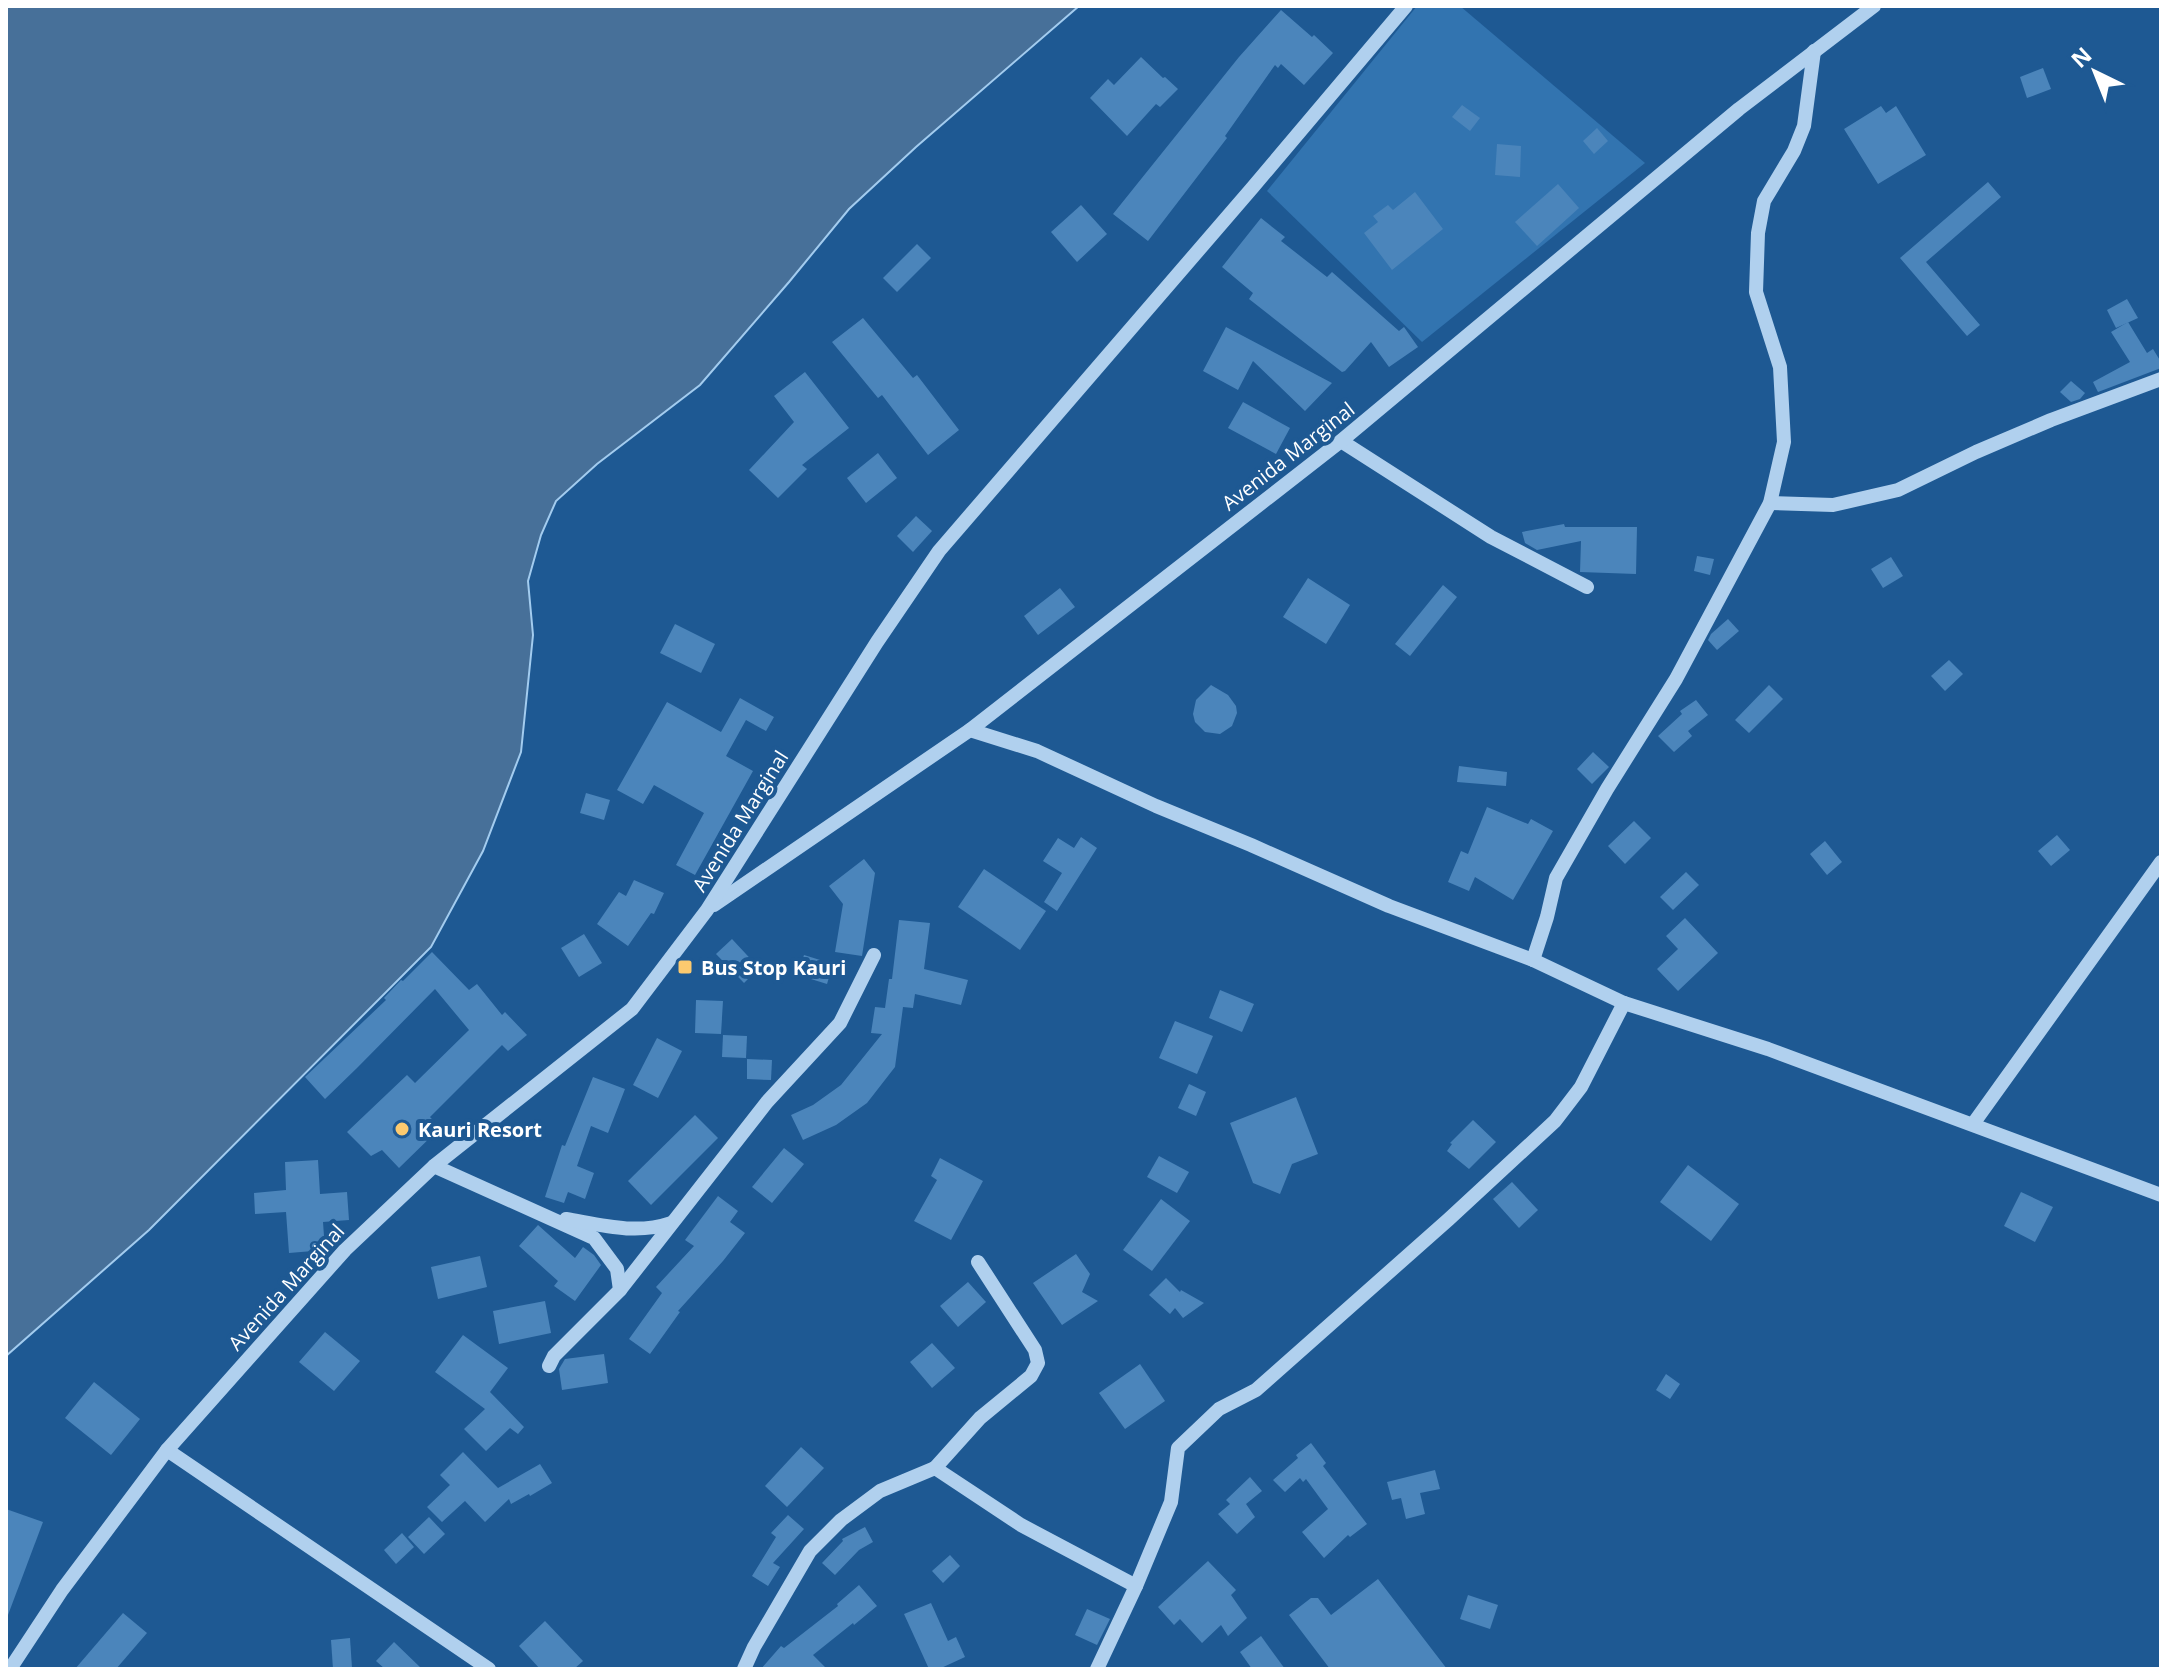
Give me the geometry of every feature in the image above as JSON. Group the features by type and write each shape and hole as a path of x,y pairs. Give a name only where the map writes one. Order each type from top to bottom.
{"street":[{"name":"Avenida Marginal","path":"10,1669 62,1590 167,1450 345,1250 434,1166 632,1009 707,910 877,642 939,551 1406,6"},
{"name":"Avenida Marginal","path":"707,910 970,730 1341,441 1739,109 1874,6"},
{"path":"1533,960 1556,878 1676,679 1770,503 1784,442 1780,367 1756,292 1758,233 1764,201 1794,151 1804,126 1814,51"},
{"path":"1770,503 1833,505 1898,490 1988,446 2161,379"},
{"path":"1341,441 1491,537 1587,587"},
{"path":"970,730 1037,751 1389,906 1533,960 1624,1003 1768,1049 2161,1195"},
{"path":"1973,1124 2161,862"},
{"path":"549,1366 554,1356 620,1290 767,1102 840,1023 874,955"},
{"path":"1097,1669 1171,1502 1178,1448 1219,1409 1256,1390 1555,1121 1581,1087 1624,1003"},
{"path":"434,1166 594,1238 617,1269 620,1290"},
{"path":"546,1215 639,1230 671,1223"},
{"path":"744,1669 810,1551 841,1520 880,1491 935,1468 980,1418 1031,1376 1038,1363 1035,1350 978,1262"},
{"path":"167,1450 489,1669"},
{"path":"935,1468 1021,1525 1136,1586"}],"shaded area":[{"path":"6,6 1079,6 849,209 700,385 597,464 556,501 541,535 528,581 533,635 521,752 483,851 431,947 149,1230 6,1356"},
{"path":"1417,6 1460,6 1645,163 1422,342 1267,191"}],"building":[{"path":"1281,10 1333,53 1304,85 1281,64 1278,68 1275,65 1225,136 1227,138 1148,241 1113,214 1239,57"},
{"path":"1141,57 1178,89 1160,107 1156,104 1127,136 1090,98 1108,79 1114,85"},
{"path":"2043,68 2051,89 2027,98 2020,77"},
{"path":"1462,105 1480,118 1470,131 1452,117"},
{"path":"1881,106 1886,113 1896,106 1926,155 1878,184 1844,129"},
{"path":"1597,128 1608,141 1594,154 1583,141"},
{"path":"1497,144 1521,146 1520,177 1495,175"},
{"path":"1988,182 2001,197 1926,262 1980,325 1967,336 1900,258"},
{"path":"1558,184 1579,208 1537,246 1515,222"},
{"path":"1415,192 1443,229 1392,270 1364,233 1378,222 1373,216 1388,205 1393,210"},
{"path":"1081,205 1107,234 1077,262 1051,232"},
{"path":"1261,218 1285,237 1281,241 1327,277 1332,272 1399,331 1404,327 1418,347 1389,367 1371,342 1342,372 1249,299 1253,293 1222,267"},
{"path":"917,244 931,258 897,292 883,278"},
{"path":"2127,299 2138,318 2116,328 2107,310"},
{"path":"863,318 913,378 917,375 959,430 928,455 882,395 878,398 832,342"},
{"path":"2128,322 2147,353 2153,349 2161,368 2098,392 2093,382 2130,362 2111,332"},
{"path":"1226,327 1332,383 1305,411 1253,361 1238,390 1203,371"},
{"path":"805,372 849,428 802,465 807,469 778,498 749,470 794,422 774,396"},
{"path":"2071,381 2085,393 2071,402 2060,392"},
{"path":"1243,402 1290,428 1276,454 1228,428"},
{"path":"878,453 897,478 866,503 847,478"},
{"path":"916,516 932,531 913,552 897,536"},
{"path":"1564,524 1565,527 1637,527 1636,574 1580,572 1581,541 1537,550 1525,543 1522,532"},
{"path":"1697,556 1714,559 1710,575 1694,571"},
{"path":"1891,557 1903,576 1883,588 1871,569"},
{"path":"1308,578 1350,605 1326,644 1283,617"},
{"path":"1443,585 1457,597 1410,656 1395,644"},
{"path":"1060,588 1075,607 1038,635 1024,616"},
{"path":"1728,619 1739,631 1717,650 1708,640"},
{"path":"675,624 715,644 701,673 660,653"},
{"path":"1949,660 1963,674 1945,691 1931,676"},
{"path":"1211,685 1228,695 1236,706 1232,726 1220,734 1205,732 1195,722 1193,714 1196,700"},
{"path":"1769,685 1783,699 1749,733 1735,720"},
{"path":"740,698 774,717 766,731 746,720 726,756 753,771 695,875 676,865 704,813 654,785 643,804 617,790 667,702 721,732"},
{"path":"1696,700 1708,715 1688,731 1692,736 1674,752 1658,736 1682,714 1680,711"},
{"path":"1593,752 1609,767 1592,784 1577,769"},
{"path":"1459,766 1507,772 1506,786 1457,782"},
{"path":"586,793 610,800 604,820 580,813"},
{"path":"1487,807 1528,824 1531,819 1553,831 1513,900 1475,877 1469,891 1448,882 1461,851 1468,854"},
{"path":"1634,821 1651,838 1625,864 1608,846"},
{"path":"2057,835 2070,850 2051,866 2038,851"},
{"path":"1081,837 1097,848 1057,911 1044,902 1062,873 1043,861 1058,838 1074,848"},
{"path":"1825,841 1842,862 1827,875 1810,854"},
{"path":"864,859 875,873 862,956 835,952 843,904 829,886"},
{"path":"984,869 1046,911 1020,950 958,907"},
{"path":"1686,872 1699,885 1673,910 1660,897"},
{"path":"634,880 664,893 654,914 651,913 628,946 597,924 619,892 626,896"},
{"path":"1685,918 1718,953 1678,991 1657,969 1678,949 1666,936"},
{"path":"899,920 930,923 924,969 968,980 961,1005 915,994 913,1008 903,1007 895,1067 867,1103 836,1125 803,1140 791,1115 813,1105 841,1085 882,1034 871,1033 875,1007 885,1008"},
{"path":"584,934 602,963 579,977 561,948"},
{"path":"732,939 759,968 744,983 716,954"},
{"path":"432,952 469,990 477,984 502,1015 505,1012 527,1035 508,1051 502,1045 430,1117 440,1128 399,1168 382,1150 371,1156 347,1132 407,1075 415,1083 469,1030 435,989 325,1099 305,1077"},
{"path":"804,955 833,964 827,984 798,975"},
{"path":"1220,990 1254,1004 1242,1032 1209,1018"},
{"path":"696,1000 723,1001 721,1034 695,1033"},
{"path":"1175,1021 1213,1036 1197,1074 1159,1058"},
{"path":"723,1035 747,1036 746,1058 722,1057"},
{"path":"657,1038 682,1051 658,1098 633,1085"},
{"path":"747,1059 772,1060 771,1080 747,1079"},
{"path":"593,1077 625,1089 608,1133 591,1126 577,1166 594,1173 585,1199 568,1192 564,1203 545,1197 562,1145 565,1146"},
{"path":"1189,1084 1206,1092 1196,1116 1178,1108"},
{"path":"1296,1097 1318,1154 1292,1164 1280,1194 1253,1183 1230,1123"},
{"path":"695,1115 718,1138 651,1205 628,1181"},
{"path":"1473,1120 1496,1142 1469,1169 1447,1151 1450,1143"},
{"path":"784,1148 804,1164 772,1203 752,1187"},
{"path":"1159,1156 1189,1172 1177,1193 1147,1177"},
{"path":"940,1158 983,1181 951,1240 914,1221 937,1180 931,1176"},
{"path":"318,1160 320,1194 347,1192 349,1220 323,1222 325,1250 289,1253 286,1212 255,1214 254,1193 286,1190 285,1162"},
{"path":"1688,1165 1739,1204 1711,1241 1660,1202"},
{"path":"1512,1182 1538,1210 1519,1228 1493,1199"},
{"path":"2021,1192 2053,1207 2035,1242 2004,1226"},
{"path":"718,1196 738,1211 730,1222 745,1233 678,1311 650,1354 629,1339 662,1293 656,1287 694,1246 685,1240"},
{"path":"1161,1199 1190,1221 1152,1271 1123,1250"},
{"path":"538,1225 575,1258 583,1247 601,1265 575,1301 554,1286 558,1281 519,1246"},
{"path":"1076,1254 1090,1274 1082,1292 1098,1301 1062,1325 1033,1283"},
{"path":"480,1256 487,1287 438,1299 431,1267"},
{"path":"1166,1278 1180,1292 1204,1303 1183,1318 1175,1308 1170,1314 1149,1295"},
{"path":"968,1282 986,1302 958,1327 940,1306"},
{"path":"545,1301 551,1333 499,1344 493,1311"},
{"path":"325,1332 360,1361 334,1391 299,1362"},
{"path":"463,1335 508,1368 490,1392 524,1427 518,1434 510,1428 486,1451 464,1429 485,1409 435,1372"},
{"path":"932,1343 955,1368 932,1388 910,1362"},
{"path":"604,1354 608,1383 562,1390 559,1369 565,1359"},
{"path":"1140,1364 1165,1401 1125,1429 1099,1393"},
{"path":"1666,1374 1680,1384 1670,1399 1656,1390"},
{"path":"94,1382 140,1419 111,1455 65,1418"},
{"path":"1311,1443 1326,1463 1323,1466 1367,1524 1350,1537 1348,1535 1324,1558 1302,1532 1328,1509 1306,1479 1303,1482 1300,1478 1285,1492 1273,1480"},
{"path":"801,1447 824,1468 787,1507 765,1486"},
{"path":"463,1452 498,1488 540,1464 552,1483 511,1504 509,1499 485,1522 465,1501 442,1522 427,1507 450,1485 440,1475"},
{"path":"1435,1470 1440,1489 1420,1493 1425,1514 1406,1519 1401,1498 1392,1500 1387,1482"},
{"path":"1250,1477 1262,1491 1246,1504 1255,1517 1237,1534 1218,1514 1230,1504 1226,1500"},
{"path":"6,1509 43,1522 8,1615 6,1615"},
{"path":"788,1515 804,1529 773,1563 780,1567 768,1586 752,1576 776,1537 771,1533"},
{"path":"429,1517 445,1534 424,1554 408,1537"},
{"path":"865,1527 873,1542 859,1550 835,1575 822,1563 842,1539"},
{"path":"402,1533 414,1547 396,1564 384,1550"},
{"path":"950,1555 960,1566 943,1583 932,1571"},
{"path":"1208,1561 1236,1590 1231,1595 1247,1618 1228,1636 1221,1625 1202,1643 1180,1619 1174,1625 1158,1607"},
{"path":"1378,1579 1447,1669 1330,1669 1289,1615 1311,1598 1318,1598 1331,1615"},
{"path":"859,1585 877,1606 813,1655 827,1669 761,1669 781,1646 784,1648 838,1606"},
{"path":"1468,1595 1498,1605 1490,1629 1460,1619"},
{"path":"931,1603 948,1641 956,1637 965,1657 939,1669 929,1669 904,1614"},
{"path":"1087,1609 1110,1619 1097,1645 1075,1635"},
{"path":"123,1613 147,1633 116,1669 75,1669"},
{"path":"545,1621 583,1661 574,1669 540,1669 519,1646"},
{"path":"1261,1636 1285,1669 1252,1669 1240,1652"},
{"path":"350,1638 352,1668 333,1669 331,1640"},
{"path":"394,1642 422,1669 385,1669 376,1661"}],"place":[{"name":"Bus Stop Kauri","path":"685,967"},
{"name":"Kauri Resort","path":"402,1129"}]}
